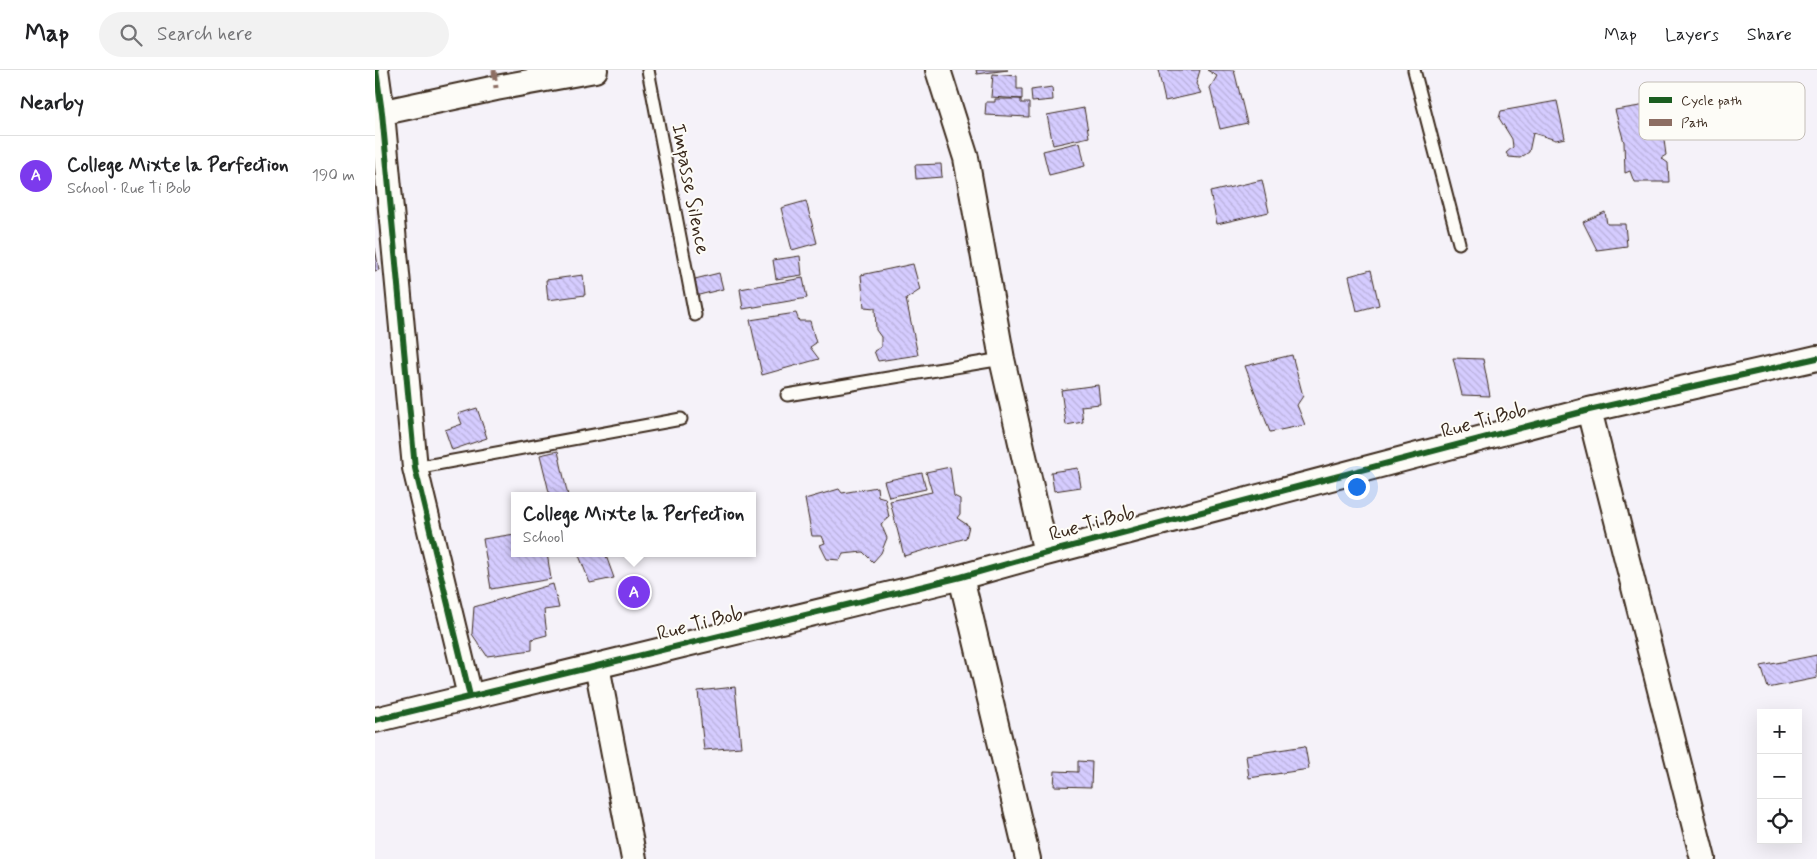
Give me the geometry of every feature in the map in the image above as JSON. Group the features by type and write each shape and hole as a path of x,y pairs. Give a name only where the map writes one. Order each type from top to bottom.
{"street":[{"path":"376,70 415,468 470,696"},
{"path":"379,114 497,88 595,70"},
{"path":"939,70 966,158 1002,359 1046,553"},
{"name":"Rue Ti Bob","path":"375,720 961,577 1589,410 1817,358"},
{"path":"1589,410 1703,859"},
{"path":"961,577 1028,859"},
{"path":"597,666 634,859"}],"lane":[{"name":"Impasse Silence","path":"648,70 695,316"},
{"path":"1414,70 1459,243"},
{"path":"787,395 1002,359"},
{"path":"415,468 681,419"}],"building":[{"path":"976,70 1008,70 977,74"},
{"path":"1158,70 1200,70 1196,84 1201,93 1165,101"},
{"path":"1207,70 1234,70 1247,123 1220,129 1210,88 1217,76"},
{"path":"993,74 1017,76 1017,89 1022,89 1022,99 991,97"},
{"path":"1052,87 1053,100 1032,102 1031,90"},
{"path":"995,99 1021,99 1021,103 1029,103 1029,117 985,115 986,102 995,102"},
{"path":"1557,101 1565,138 1556,140 1533,133 1529,152 1520,158 1509,157 1506,153 1513,147 1512,139 1499,118 1501,111"},
{"path":"1639,106 1639,140 1664,140 1666,155 1661,158 1668,163 1669,182 1634,182 1630,171 1625,173 1624,142 1615,110"},
{"path":"1084,108 1089,137 1053,145 1047,115"},
{"path":"1080,142 1085,166 1049,175 1043,151"},
{"path":"941,164 942,177 916,179 915,165"},
{"path":"1262,180 1269,212 1217,224 1210,192"},
{"path":"806,201 817,243 792,250 781,208"},
{"path":"1605,212 1607,224 1625,224 1627,246 1597,250 1583,222"},
{"path":"375,248 379,270 375,271"},
{"path":"800,256 802,275 776,279 773,260"},
{"path":"913,264 920,290 906,299 918,355 878,361 874,351 881,347 881,337 876,330 875,308 864,307 861,275"},
{"path":"1371,270 1379,305 1357,311 1349,276"},
{"path":"719,273 723,289 695,296 691,280"},
{"path":"583,275 585,295 548,300 546,280"},
{"path":"803,278 807,298 743,309 740,289"},
{"path":"796,313 799,321 810,321 816,343 810,347 819,359 762,375 750,320"},
{"path":"1292,355 1303,396 1297,405 1305,425 1270,432 1245,366"},
{"path":"1453,358 1483,359 1490,396 1462,395"},
{"path":"1098,385 1100,404 1081,406 1083,422 1066,425 1061,390"},
{"path":"477,408 487,438 452,450 445,430 462,424 458,414"},
{"path":"558,451 567,492 549,492 540,455"},
{"path":"950,467 954,496 960,499 960,514 957,518 969,526 966,538 904,556 890,501 932,492 926,472"},
{"path":"1078,468 1081,487 1054,491 1051,472"},
{"path":"922,473 926,489 889,497 884,481"},
{"path":"877,487 878,496 885,498 889,517 881,524 887,538 881,553 873,562 863,552 843,554 840,560 827,559 820,545 825,543 822,536 812,536 805,499 839,489 842,493"},
{"path":"511,535 511,557 548,557 551,579 491,589 483,539"},
{"path":"580,557 606,557 614,578 590,583"},
{"path":"553,584 559,608 544,610 547,635 532,639 532,650 487,656 472,634 474,607"},
{"path":"1817,655 1817,678 1768,688 1761,666"},
{"path":"735,687 741,747 704,750 698,691"},
{"path":"1305,746 1309,769 1249,778 1246,755"},
{"path":"1078,761 1092,762 1091,787 1054,786 1055,771 1078,772"}],"marked path":[{"path":"494,70 496,88"}],"cycle path":[{"path":"376,70 382,113 415,468 470,696"},
{"path":"375,720 961,577 1589,410 1817,358"}],"place":[{"name":"College Mixte la Perfection","path":"634,592"}]}
